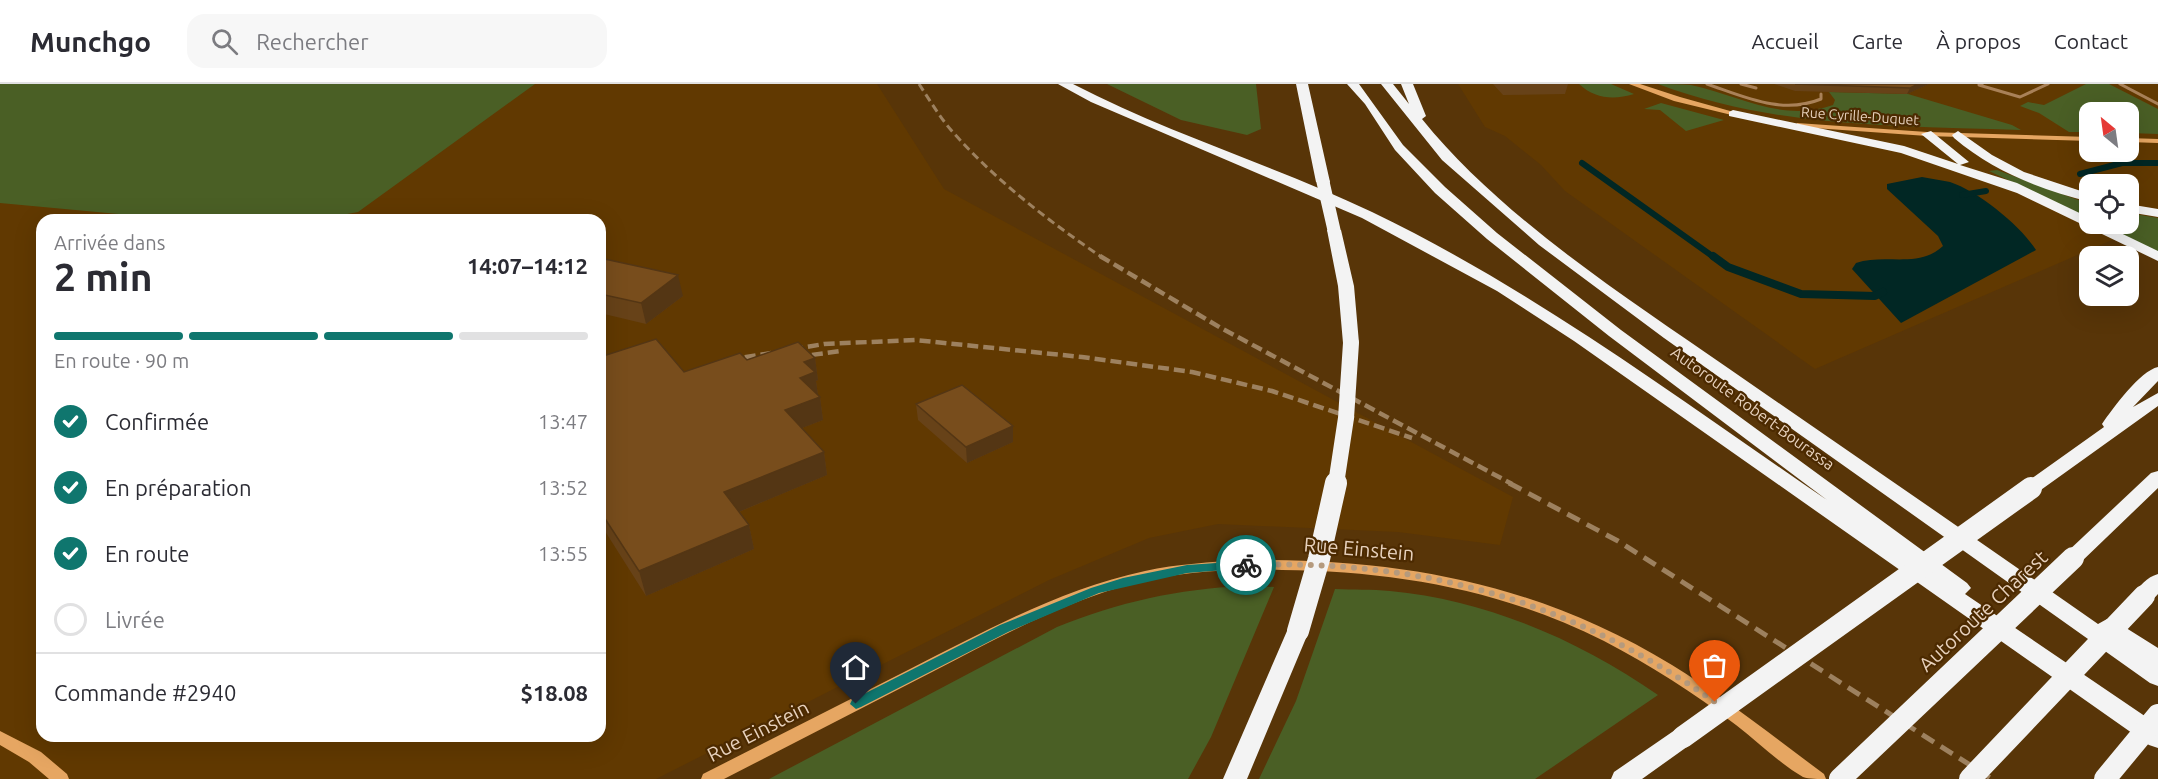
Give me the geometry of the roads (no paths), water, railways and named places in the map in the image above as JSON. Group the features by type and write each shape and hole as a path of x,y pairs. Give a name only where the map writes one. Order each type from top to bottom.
{"highway":[{"path":"1064,84 1095,100 1367,215 1502,288 1580,338 2158,736"},
{"path":"1235,779 1298,631 1324,545 1341,468 1349,403 1352,343 1346,286 1302,84"},
{"name":"Autoroute Robert-Bourassa","path":"1353,84 1369,102 1399,147 1440,190 1553,285 2158,736"},
{"name":"Autoroute Robert-Bourassa","path":"1387,84 1424,126 1446,157 1544,242 1670,335 2158,677"},
{"path":"1407,84 1424,126"},
{"path":"1733,114 1809,132 1904,150 2023,191"},
{"path":"1927,134 1959,160 2079,217"},
{"path":"1958,135 1978,152 2010,170 2079,194"},
{"path":"2139,210 2158,213"},
{"path":"2113,234 2158,257"},
{"path":"2098,441 2134,395 2158,372"},
{"path":"1623,779 2158,398"},
{"name":"Autoroute Charest","path":"1840,779 2158,477"},
{"path":"1893,491 2158,659"},
{"path":"1970,779 2151,589"},
{"path":"2105,779 2158,715"}],"street":[{"name":"Rue Cyrille-Duquet","path":"1633,84 1733,114 1817,128 2079,139"},
{"path":"2139,140 2158,141"},
{"name":"Rue Einstein","path":"709,779 1004,628 1065,601 1153,575 1187,569 1269,564 1380,570 1420,575 1501,595 1571,620 1665,668 1735,716 1818,779"},
{"path":"0,737 35,757 61,779"}],"lane":[{"path":"1707,84 1772,105 1811,105 1821,99 1821,94"},
{"path":"1742,84 1756,88"},
{"path":"1982,84 1979,85 2020,97 2048,84"},
{"path":"2120,84 2158,104"}],"water":[{"path":"1922,177 1950,182 1986,201 2010,220 2036,250 1901,323 1852,269 1856,263 1867,260 1923,257 1943,246 1938,236 1887,189 1887,184"}],"waterway":[{"path":"1582,163 1715,258"},
{"path":"2080,174 2122,163 2158,163"},
{"path":"1962,195 1986,191"},
{"path":"1713,256 1728,267 1801,294 1875,296 1883,292"}],"railway":[{"path":"919,84 947,125 985,166 1042,214 1101,257"},
{"path":"1101,257 1221,328 1512,484"},
{"path":"729,360 824,344 915,340 1082,357 1192,372 1272,391 1412,438"},
{"path":"796,357 841,351"},
{"path":"1509,483 1618,541 1992,779"}]}
